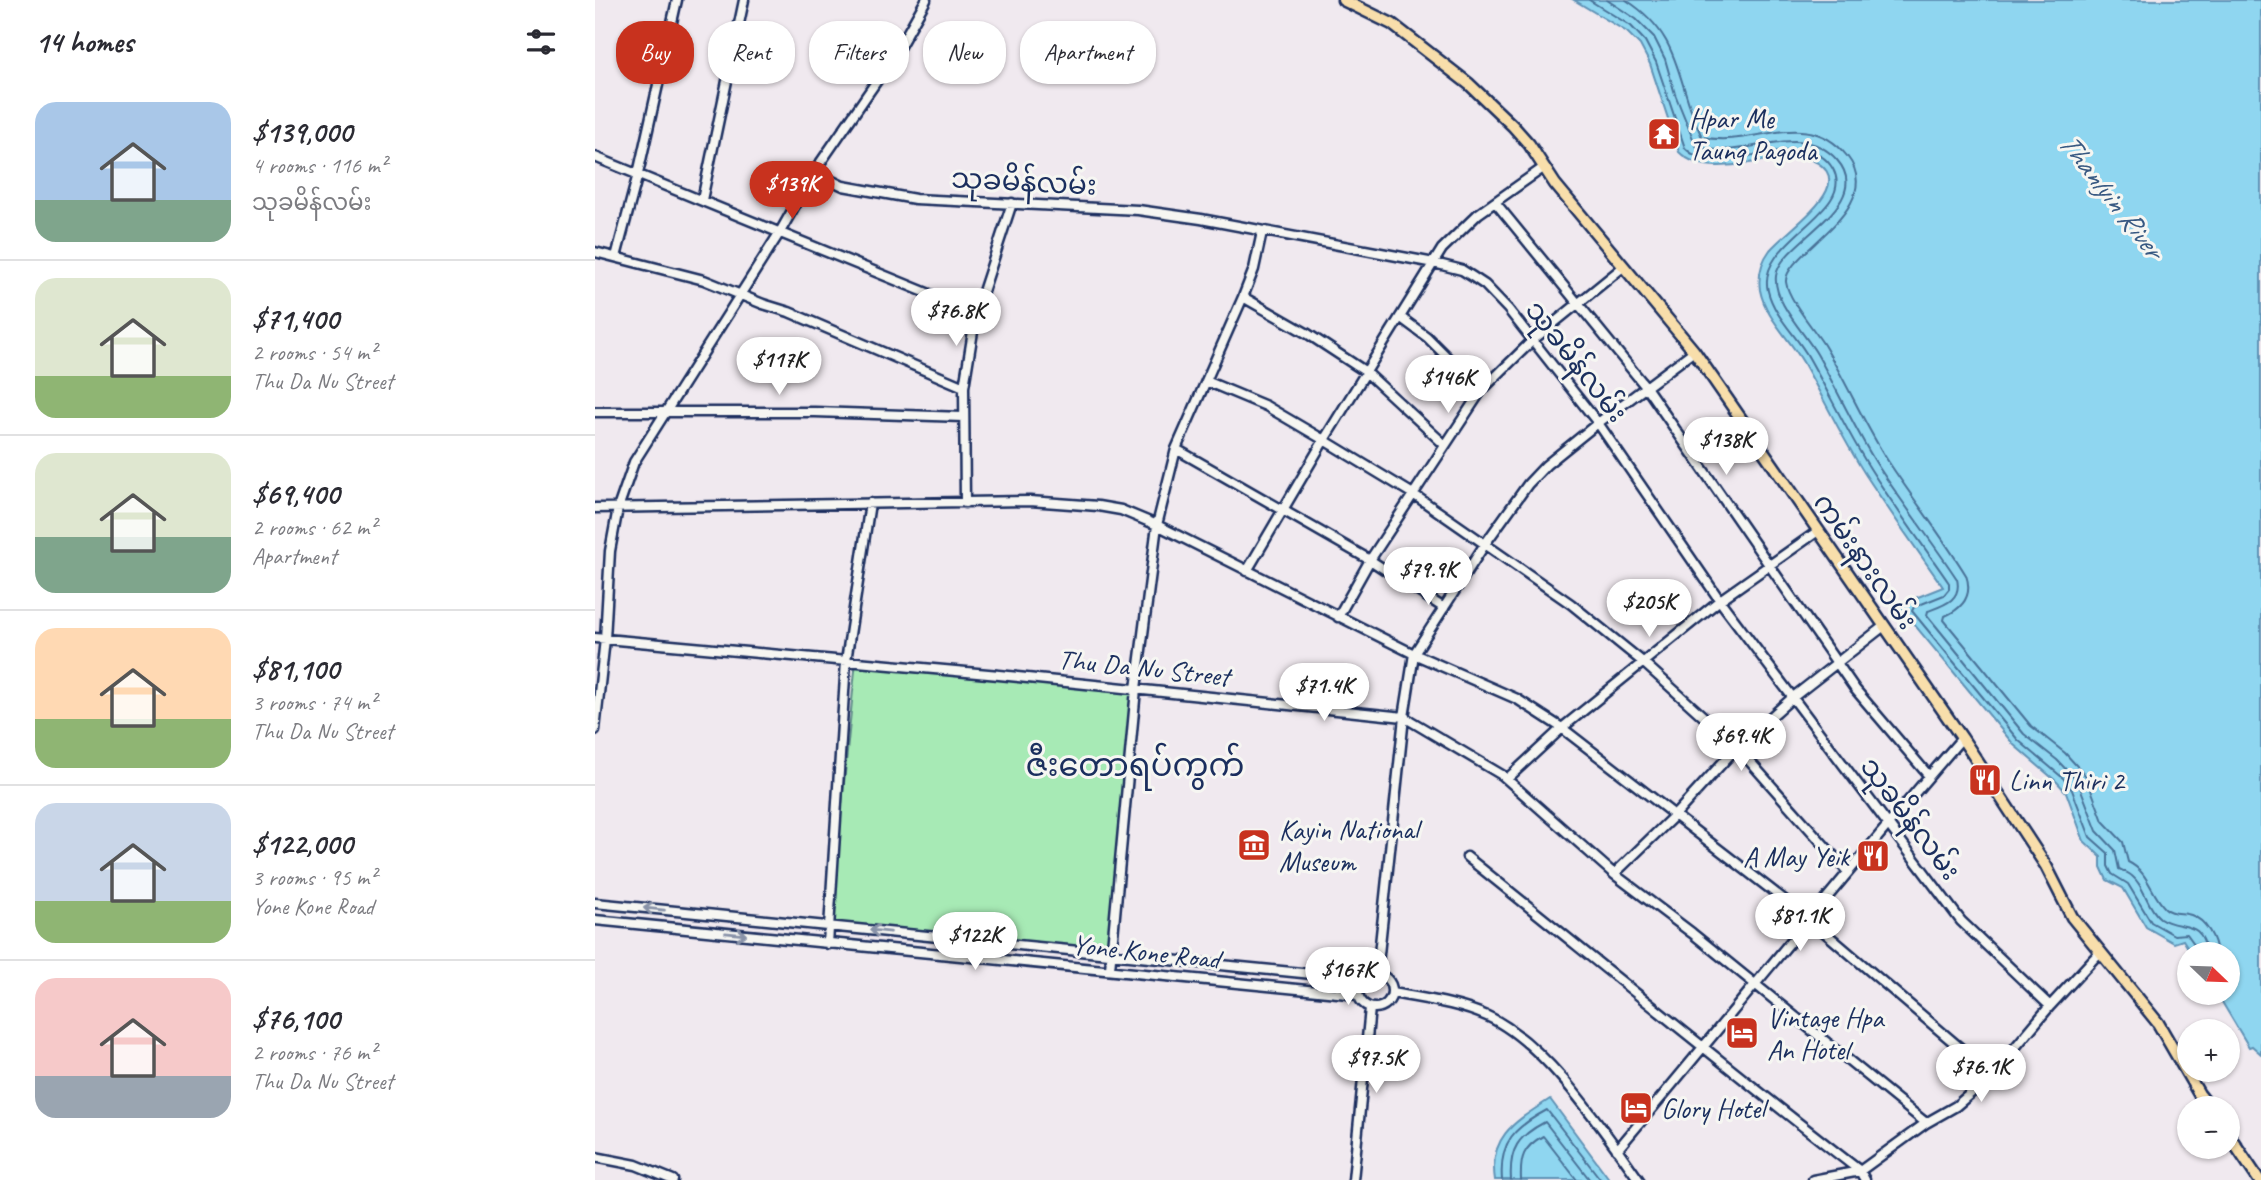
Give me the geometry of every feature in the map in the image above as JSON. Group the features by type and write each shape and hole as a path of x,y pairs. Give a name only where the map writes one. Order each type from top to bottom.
{"main road":[{"name":"ကမ်းနားလမ်း","path":"1343,0 1392,24 1469,84 1529,144 1543,168 1693,351 1962,738 2046,866 2072,917 2158,1023 2201,1096"},
{"path":"2240,1152 2259,1180"}],"street":[{"path":"616,257 638,174 677,0"},
{"path":"702,200 744,0"},
{"path":"595,730 600,638 610,551 618,508 634,462 780,232 814,172 896,53 926,0"},
{"path":"595,157 977,313"},
{"path":"1247,571 1441,249 1495,202 1543,168"},
{"name":"သုခမိန်လမ်း","path":"814,172 843,186 915,199 1138,209 1201,219 1434,263 1462,271 1485,285 1509,309 1598,423 1720,600 1961,921 2050,1006"},
{"path":"1495,202 1646,387 1837,664 1873,713 1929,776"},
{"path":"965,503 964,387 977,313 1012,203"},
{"path":"1110,970 1136,689 1157,525 1176,449 1243,298 1254,269 1262,232"},
{"path":"595,252 704,280 789,312 964,387"},
{"path":"1338,617 1370,560 1481,391 1533,340 1623,267"},
{"path":"1243,298 1308,334 1366,372 1445,445"},
{"path":"1400,317 1427,337 1481,391"},
{"path":"1377,973 1404,717 1414,654 1485,544 1528,484 1546,465 1598,423 1693,351"},
{"path":"1206,381 1266,407 1413,494 1571,604 1644,663 1737,747 1847,872"},
{"path":"595,412 815,412 963,416"},
{"path":"1176,449 1370,560 1444,608"},
{"path":"595,508 1030,501 1121,510 1157,525 1414,654 1517,699 1562,728 1809,919 1992,1075"},
{"path":"828,944 846,661 870,503"},
{"path":"1507,779 1562,728 1720,600 1818,531"},
{"path":"1614,874 1675,815 1737,747 1792,698 1884,626"},
{"name":"Thu Da Nu Street","path":"600,638 1404,717 1507,779 1614,874 1692,933 1926,1123"},
{"path":"1617,1150 1756,986 1847,872 1962,738"},
{"path":"1467,857 1860,1171 1865,1180"},
{"path":"595,903 1362,979 1377,973"},
{"path":"674,928 677,911"},
{"name":"Yone Kone Road","path":"595,920 1358,995"},
{"path":"1813,1180 1860,1171 1926,1123 1956,1106 1992,1075 2099,953"},
{"path":"1242,983 1244,968"},
{"path":"1362,979 1358,995 1365,1005 1370,1008 1382,1007 1391,999 1393,993 1391,982 1377,973"},
{"path":"1393,993 1468,1008 1507,1026 1537,1051 1639,1180"},
{"path":"1353,1180 1370,1008"},
{"path":"595,1157 636,1165 673,1180"}],"green space":[{"path":"856,660 1136,689 1112,954 830,927"}],"water":[{"name":"Thanlyin River","path":"1574,0 2261,0 2261,1054 2252,1046 2249,1047 2240,1032 2240,1019 2232,1019 2224,1005 2240,1005 2240,942 2183,940 2174,943 2146,927 2123,888 2107,880 2101,867 2101,857 2084,841 2066,792 2014,745 1898,605 1943,587 1857,460 1798,353 1772,319 1760,290 1759,279 1764,259 1819,202 1827,189 1829,176 1821,165 1801,156 1721,166 1705,165 1679,152 1650,64 1640,45 1627,32"},
{"path":"1550,1099 1610,1180 1495,1180 1494,1164 1501,1140 1517,1122"}],"place":[{"name":"Hpar Me Taung Pagoda","path":"1664,134"},
{"name":"Linn Thiri 2","path":"1985,780"},
{"name":"Kayin National Museum","path":"1254,845"},
{"name":"A May Yeik","path":"1873,856"},
{"name":"Vintage Hpa An Hotel","path":"1742,1033"},
{"name":"Glory Hotel","path":"1636,1108"}],"district":[{"name":"ဇီးတောရပ်ကွက်","path":"1135,765"}]}
